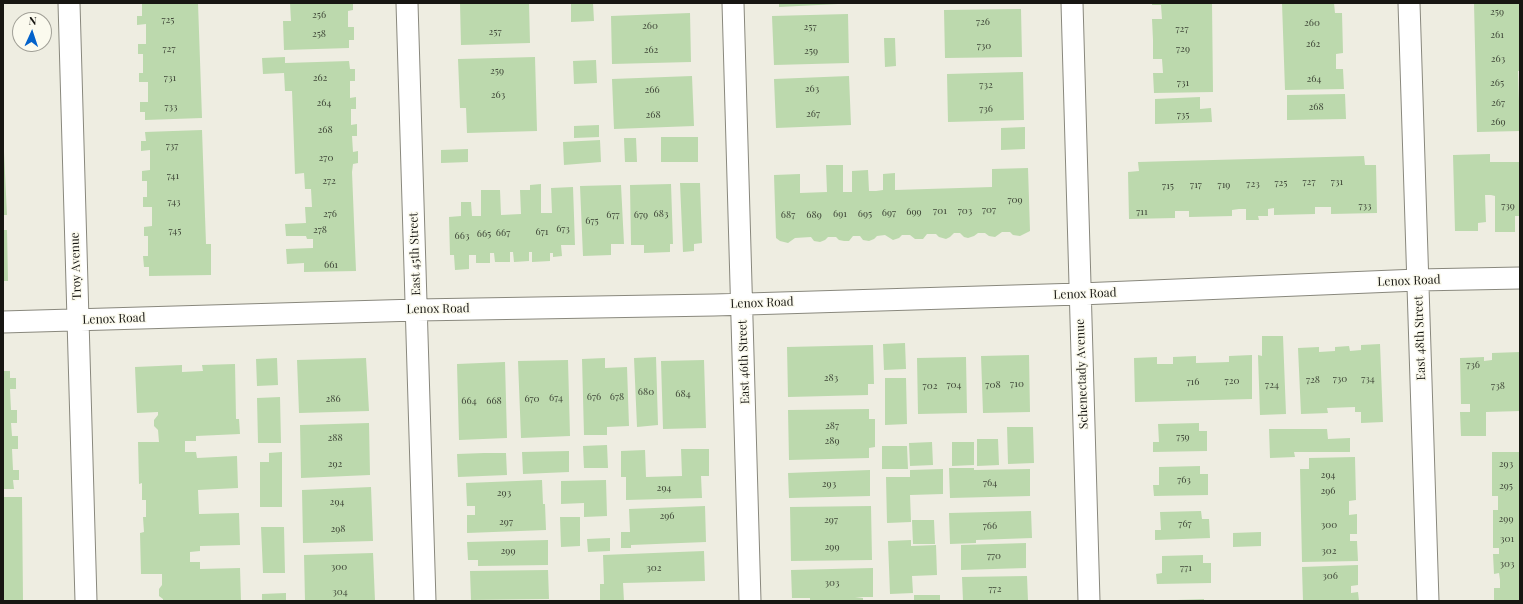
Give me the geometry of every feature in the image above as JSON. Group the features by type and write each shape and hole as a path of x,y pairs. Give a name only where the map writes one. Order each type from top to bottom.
{"street":[{"name":"Troy Avenue","path":"69,3 86,601"},
{"name":"East 45th Street","path":"407,3 425,601"},
{"name":"East 46th Street","path":"733,3 750,601"},
{"name":"Schenectady Avenue","path":"1072,3 1089,601"},
{"name":"East 48th Street","path":"1409,3 1428,601"},
{"name":"Lenox Road","path":"3,322 417,310 742,304 1080,294 1418,280 1520,278"}],"building":[{"path":"142,3 198,3 202,118 145,120 145,112 140,112 140,102 148,102 148,82 139,82 139,73 143,73 143,54 138,54 138,44 146,44 146,24 137,25 137,16 142,16"},
{"path":"290,3 353,3 353,10 348,11 348,27 354,27 354,40 349,40 349,48 284,50 283,21 291,21"},
{"path":"460,3 529,3 530,43 461,45"},
{"path":"571,3 593,3 594,21 571,22"},
{"path":"779,3 838,3 838,4 779,7"},
{"path":"1152,3 1212,3 1213,92 1154,93 1153,73 1163,73 1162,59 1153,59 1152,19 1162,19 1161,5 1152,5"},
{"path":"1282,3 1334,3 1335,13 1342,13 1343,53 1336,54 1336,69 1343,69 1344,89 1285,90"},
{"path":"1474,3 1520,3 1520,71 1518,71 1520,131 1477,132"},
{"path":"1021,9 1022,57 945,58 944,10"},
{"path":"690,13 691,62 612,64 611,16"},
{"path":"848,14 849,63 774,65 772,16"},
{"path":"884,38 895,38 896,66 885,67"},
{"path":"285,57 285,63 349,61 350,69 355,69 355,81 350,81 350,98 356,97 356,109 351,109 351,125 357,124 357,136 352,136 353,152 358,151 358,163 353,164 352,172 356,271 304,272 304,263 287,264 286,249 313,248 313,239 307,239 306,236 286,236 285,224 306,223 305,207 312,207 311,189 305,189 304,173 295,174 292,91 285,91 284,73 263,74 262,58"},
{"path":"535,57 537,131 467,133 466,108 460,108 458,59"},
{"path":"596,60 597,83 574,84 573,61"},
{"path":"1023,72 1024,120 948,122 947,74"},
{"path":"692,76 694,126 614,129 612,79"},
{"path":"849,76 851,125 776,128 774,79"},
{"path":"1345,94 1346,119 1287,120 1287,95"},
{"path":"1200,97 1200,109 1211,108 1212,122 1155,124 1155,99"},
{"path":"599,125 599,137 574,138 574,126"},
{"path":"1025,127 1025,149 1001,150 1001,128"},
{"path":"202,130 206,244 211,244 211,275 149,276 149,267 144,267 143,256 148,256 148,236 144,236 144,227 152,226 152,207 143,207 143,197 147,197 147,181 142,181 142,171 150,170 150,150 141,151 141,141 146,141 145,132"},
{"path":"661,137 698,137 698,162 661,162"},
{"path":"624,138 636,138 637,162 625,162"},
{"path":"600,140 601,162 564,165 563,142"},
{"path":"468,149 468,162 441,163 441,150"},
{"path":"4,152 7,215 3,215"},
{"path":"1490,154 1490,162 1520,162 1520,216 1515,216 1515,232 1495,232 1495,196 1491,195 1485,195 1486,222 1478,223 1478,231 1455,231 1453,155"},
{"path":"1364,156 1365,165 1376,165 1377,213 1331,214 1331,207 1315,207 1315,214 1274,215 1274,208 1268,209 1268,216 1258,216 1259,220 1246,220 1246,209 1232,210 1232,216 1189,217 1189,211 1175,211 1175,218 1129,219 1128,172 1139,171 1138,162"},
{"path":"826,165 843,165 843,192 852,192 852,171 868,170 869,191 876,191 883,190 883,174 895,173 895,190 992,187 992,169 1028,168 1030,231 1020,236 1013,235 1010,232 1002,232 995,237 989,236 985,233 978,233 968,238 964,237 960,233 954,233 946,239 939,237 936,234 927,234 923,239 915,239 910,235 902,235 893,240 885,235 877,236 869,241 863,240 860,236 853,236 849,241 839,240 836,237 828,237 820,242 814,241 811,237 795,238 788,243 780,241 776,238 774,175 800,174 800,193 827,192"},
{"path":"680,183 700,183 702,243 694,244 694,251 683,252"},
{"path":"541,184 541,213 552,213 551,188 573,187 575,245 561,245 562,256 553,257 553,253 550,253 550,261 532,262 532,252 529,252 529,261 514,262 513,252 510,252 510,262 495,262 494,253 490,253 490,263 476,263 476,255 469,255 469,269 455,270 454,255 450,255 449,217 461,216 461,202 471,202 472,216 481,216 481,190 500,190 501,215 521,214 520,190 530,190 530,185"},
{"path":"671,184 673,244 670,244 670,252 644,253 644,245 631,245 630,185"},
{"path":"621,185 624,244 611,244 611,255 583,256 580,186"},
{"path":"3,230 7,230 8,281 3,281"},
{"path":"1262,336 1283,336 1286,414 1260,415 1258,355 1262,356"},
{"path":"905,343 906,369 884,370 883,344"},
{"path":"1380,344 1383,422 1361,423 1361,412 1355,412 1355,407 1327,408 1328,413 1301,414 1298,348 1319,347 1319,352 1335,351 1335,347 1349,346 1350,351 1361,350 1361,345"},
{"path":"873,345 874,384 868,384 868,395 788,397 787,347"},
{"path":"1520,352 1520,411 1486,412 1486,436 1461,436 1460,412 1470,412 1470,404 1461,404 1460,358 1484,357 1484,361 1492,360 1492,353"},
{"path":"1029,355 1030,412 983,413 981,356"},
{"path":"1252,355 1252,399 1135,402 1134,358 1157,357 1157,364 1173,364 1173,357 1196,356 1196,363 1229,362 1229,356"},
{"path":"656,357 658,425 637,427 634,358"},
{"path":"966,357 967,413 918,414 917,358"},
{"path":"277,358 278,385 257,386 256,359"},
{"path":"366,358 369,411 299,413 297,360"},
{"path":"605,358 605,368 627,367 629,426 607,427 607,435 584,435 582,359"},
{"path":"568,360 570,436 521,438 518,361"},
{"path":"704,360 706,428 663,429 661,361"},
{"path":"505,362 507,438 459,440 457,364"},
{"path":"235,364 236,419 239,419 240,434 196,436 196,441 185,441 185,452 196,452 197,458 237,456 238,488 198,490 199,514 239,513 240,545 200,546 200,551 190,552 190,562 200,562 200,569 240,568 241,601 163,601 163,599 159,596 159,589 162,585 162,574 141,574 140,533 144,532 143,517 146,517 146,500 142,500 142,483 139,484 138,442 159,442 158,430 154,426 154,420 158,415 158,412 137,413 135,367 182,365 182,372 203,371 202,365"},
{"path":"3,371 10,371 10,378 16,378 16,389 10,389 11,410 17,410 17,423 11,423 12,436 18,436 18,449 12,449 13,470 19,470 19,480 13,480 14,489 3,489"},
{"path":"885,378 906,378 907,424 885,425"},
{"path":"280,397 281,443 258,443 257,398"},
{"path":"869,409 869,419 875,419 875,447 869,448 869,458 789,460 788,410"},
{"path":"369,423 370,475 301,478 300,425"},
{"path":"1199,423 1199,431 1207,431 1207,451 1153,452 1153,442 1159,442 1158,424"},
{"path":"1007,427 1033,427 1034,463 1008,464"},
{"path":"1269,429 1327,429 1328,439 1350,438 1350,452 1294,452 1295,457 1270,458"},
{"path":"977,439 998,439 999,465 977,466"},
{"path":"932,442 933,465 910,466 909,443"},
{"path":"952,442 974,442 974,465 952,466"},
{"path":"607,445 608,468 584,468 583,446"},
{"path":"882,446 907,446 908,469 882,469"},
{"path":"681,449 709,449 709,476 701,476 702,498 626,500 626,477 621,477 621,451 645,450 646,477 682,476"},
{"path":"569,451 569,472 523,474 522,452"},
{"path":"282,452 282,507 260,507 260,462 269,462 269,453"},
{"path":"1492,452 1520,452 1520,601 1494,601 1494,588 1500,588 1500,580 1499,573 1494,574 1493,554 1499,554 1499,548 1493,548 1493,510 1498,510 1498,496 1492,496"},
{"path":"506,453 507,475 458,477 457,454"},
{"path":"1355,457 1356,500 1349,501 1349,515 1357,514 1357,534 1350,534 1350,541 1357,541 1358,561 1302,562 1300,469 1309,469 1309,458"},
{"path":"1200,466 1200,474 1208,474 1208,495 1154,496 1153,485 1159,485 1159,467"},
{"path":"949,468 974,468 974,470 1030,469 1030,496 950,498"},
{"path":"943,469 943,494 910,495 911,522 887,523 886,477 910,477 910,470"},
{"path":"870,470 870,496 789,498 788,473"},
{"path":"542,480 546,530 467,533 467,515 475,515 475,506 467,506 466,483"},
{"path":"606,480 607,516 584,517 584,503 561,504 561,481"},
{"path":"371,487 373,541 303,543 302,490"},
{"path":"3,497 22,497 23,601 3,601"},
{"path":"705,506 706,542 631,545 631,548 621,548 621,532 630,532 629,509"},
{"path":"871,506 872,560 791,561 790,507"},
{"path":"1031,511 1032,538 976,540 976,543 950,544 949,513"},
{"path":"1201,511 1202,519 1209,519 1210,538 1155,540 1155,530 1161,530 1160,512"},
{"path":"560,517 580,517 580,546 561,547"},
{"path":"912,520 934,520 935,544 913,544"},
{"path":"261,527 284,527 285,573 263,573"},
{"path":"1261,532 1261,546 1233,547 1233,533"},
{"path":"610,538 610,551 588,552 587,539"},
{"path":"548,540 548,565 478,566 478,560 468,560 467,542"},
{"path":"911,540 911,546 936,545 937,575 912,576 913,593 890,594 888,541"},
{"path":"1026,543 1026,568 961,570 961,545"},
{"path":"704,551 705,581 623,583 624,601 600,601 600,584 604,584 603,555"},
{"path":"373,553 375,601 305,601 304,555"},
{"path":"1203,555 1203,563 1211,563 1211,583 1157,584 1156,574 1162,573 1162,556"},
{"path":"1358,565 1358,585 1351,586 1351,593 1358,592 1359,601 1303,601 1302,567"},
{"path":"873,568 873,597 855,597 863,598 863,601 810,601 810,598 792,598 791,570"},
{"path":"548,570 549,599 471,600 470,571"},
{"path":"1027,576 1028,601 963,601 962,577"},
{"path":"286,593 286,601 262,601 262,594"},
{"path":"914,595 940,595 940,601 914,601"},
{"path":"1204,599 1204,601 1177,601 1177,600"}]}
